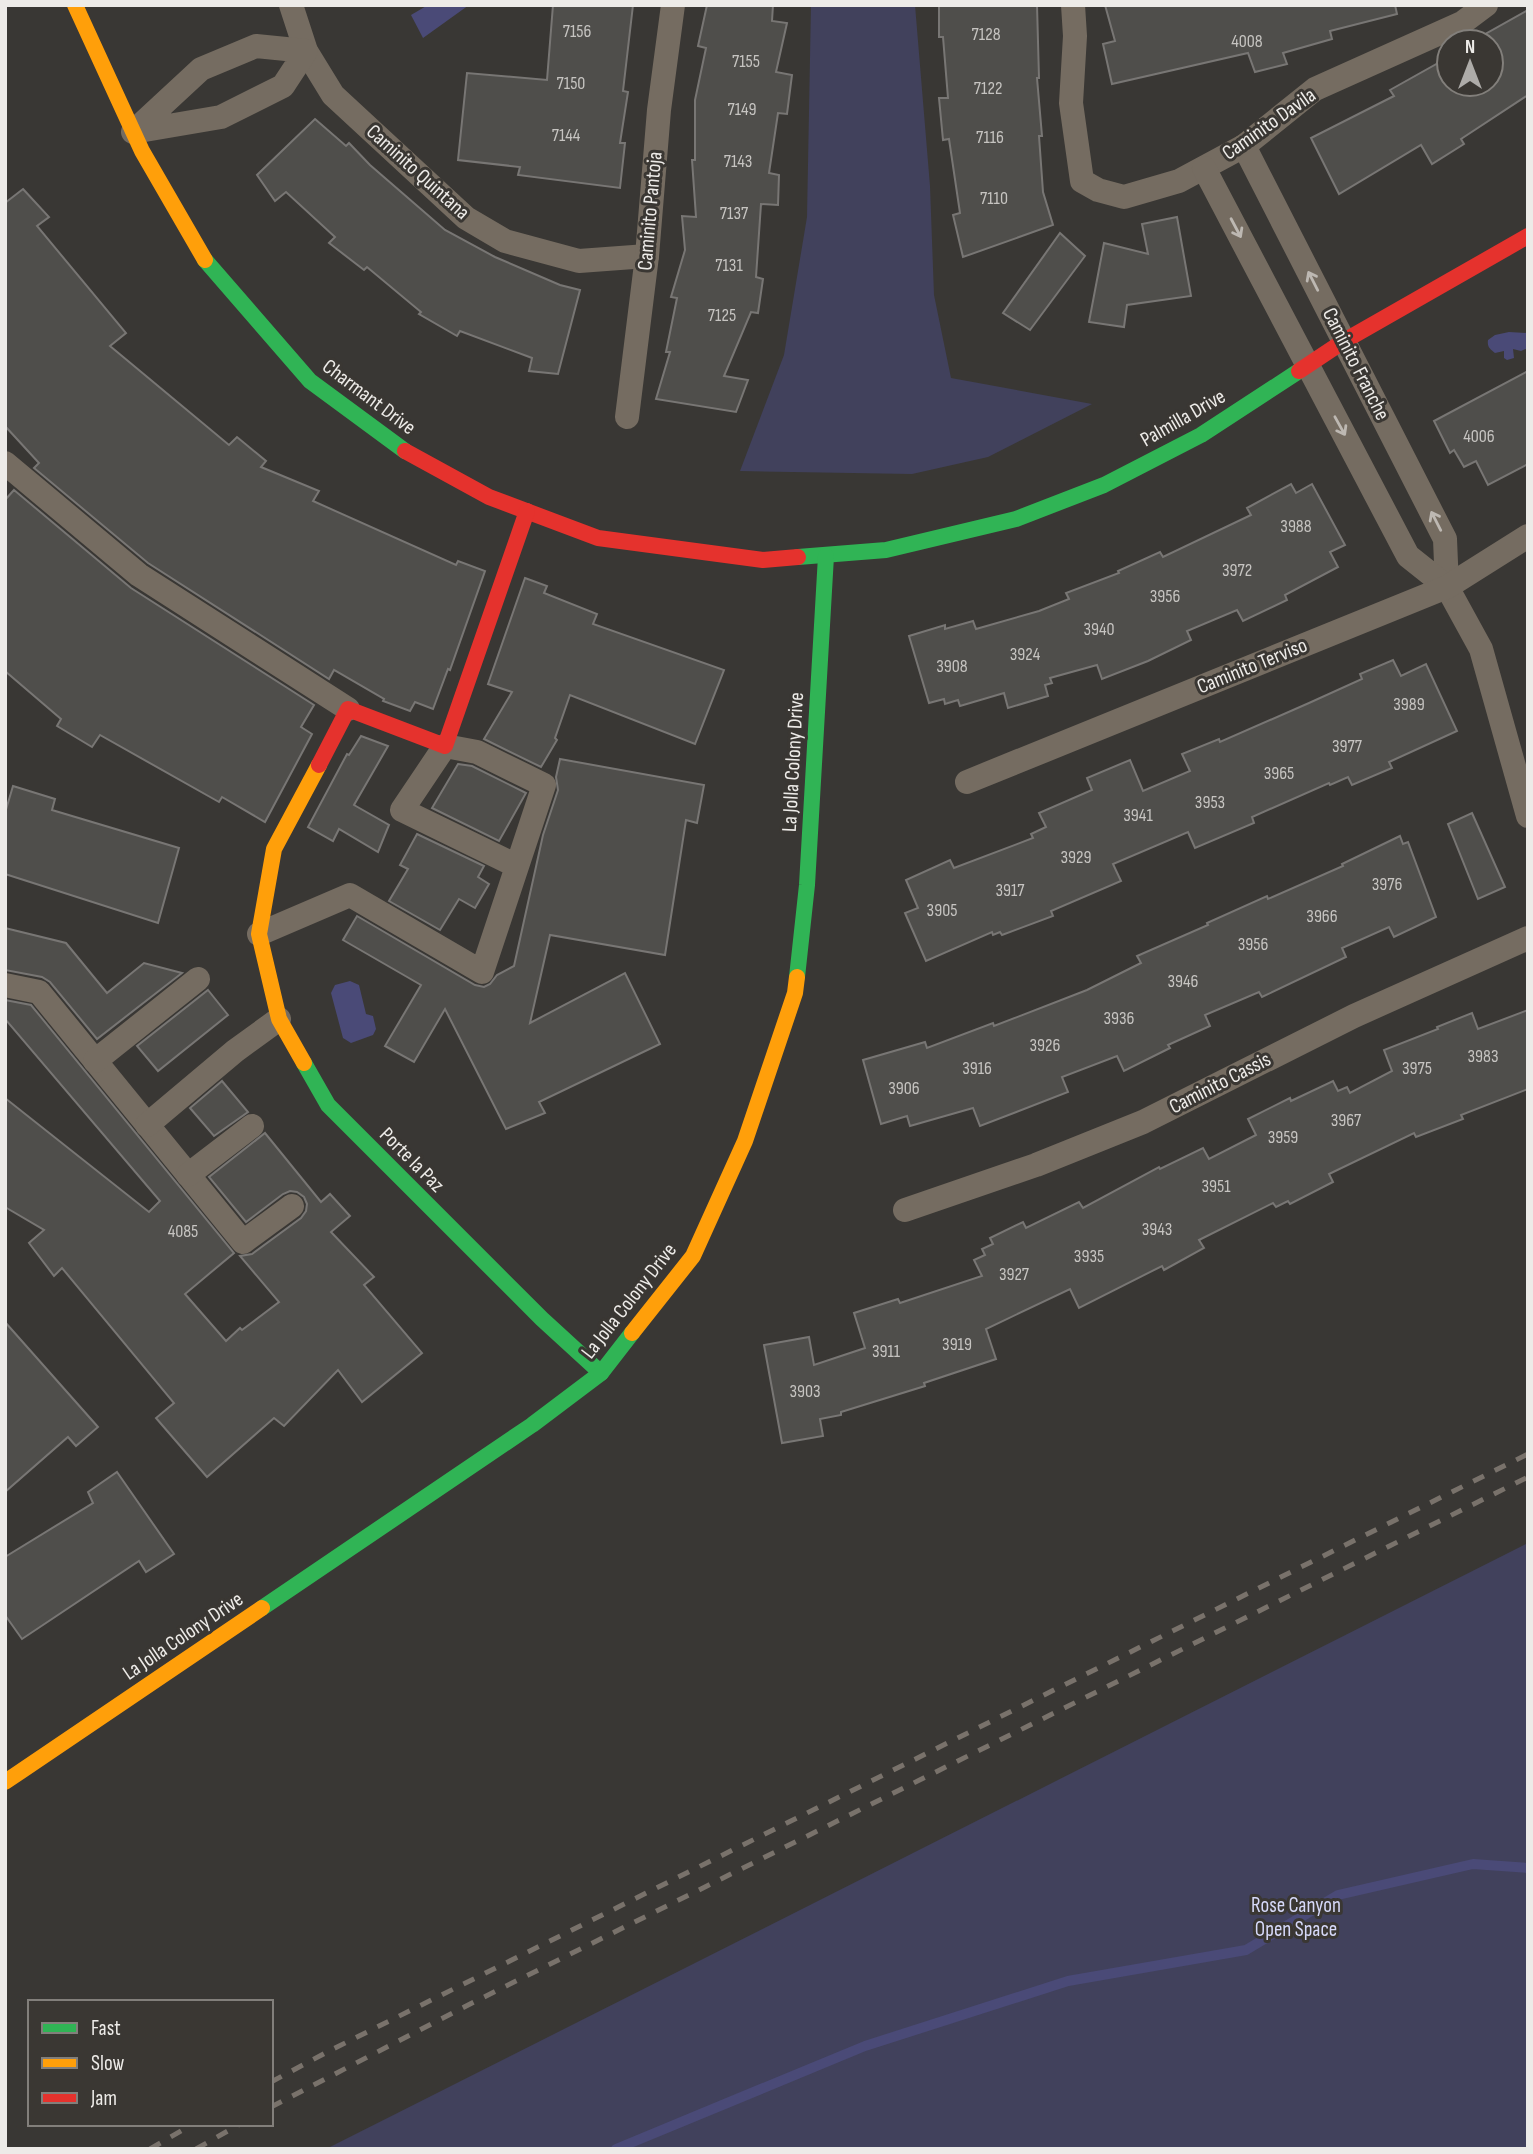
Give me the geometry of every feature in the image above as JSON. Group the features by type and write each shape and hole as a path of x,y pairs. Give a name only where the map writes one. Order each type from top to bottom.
{"street":[{"name":"Charmant Drive","path":"75,5 133,132 200,255 310,381 399,448 489,497 598,538 763,560 826,556"},
{"name":"Caminito Quintana","path":"291,5 306,51 332,95 466,218 505,241 579,261 647,256"},
{"name":"Caminito Pantoja","path":"627,416 647,256 659,110 673,5"},
{"name":"Caminito Davila","path":"1073,5 1075,36 1071,103 1082,181 1098,190 1124,197 1179,181 1204,168 1244,146 1315,89 1462,23 1486,5"},
{"path":"256,46 306,51 283,86 222,117 133,132 201,69 256,46"},
{"name":"Caminito Franche","path":"1244,146 1446,539 1447,587"},
{"name":"Caminito Franche","path":"1204,168 1408,556 1447,587 1480,649 1528,816"},
{"name":"Palmilla Drive","path":"826,556 886,550 1016,519 1104,485 1201,435 1344,341 1528,236"},
{"path":"5,463 139,575 348,709 444,746 477,752 544,785 482,972 350,895 259,934"},
{"path":"517,866 402,810 444,746 527,511"},
{"name":"Caminito Terviso","path":"968,782 1447,587 1528,536"},
{"name":"La Jolla Colony Drive","path":"5,1782 532,1425 601,1373 693,1256 745,1141 795,993 807,885 826,556"},
{"path":"259,934 274,849 348,709"},
{"name":"Porte la Paz","path":"259,934 279,1019 328,1105 542,1319 601,1373"},
{"name":"Caminito Cassis","path":"905,1210 1036,1165 1143,1122 1354,1016 1528,938"},
{"path":"95,1061 198,979"},
{"path":"5,985 39,992 243,1242 292,1206"},
{"path":"147,1125 235,1051 279,1019"},
{"path":"188,1175 252,1126"}],"green space":[{"path":"811,5 915,5 930,186 934,295 951,378 1092,404 988,457 912,474 740,471 784,355 807,217"},
{"name":"Rose Canyon Open Space","path":"1528,1543 1528,2149 326,2149"}],"shaded area":[{"path":"428,5 469,5 423,38 411,15"},
{"path":"1509,332 1528,333 1528,348 1521,351 1513,349 1514,358 1507,360 1504,358 1504,351 1495,353 1489,348 1488,340 1495,335"},
{"path":"350,981 359,985 366,1014 373,1016 376,1029 373,1035 351,1043 343,1038 331,993 335,985"}],"building":[{"path":"553,5 633,5 623,91 628,92 620,143 625,143 620,188 518,175 520,167 458,160 467,73 547,80"},
{"path":"707,5 773,5 772,21 787,23 776,72 792,75 787,114 778,113 769,173 779,175 778,205 761,204 756,277 763,279 758,313 751,312 724,376 748,380 736,412 656,399 670,352 666,352 677,298 671,297 685,250 682,216 696,217 692,160 695,160 695,100 706,48 698,46"},
{"path":"939,5 1037,5 1037,78 1043,192 1053,225 963,257 953,215 960,213 949,139 943,140 939,98 948,98 943,37 939,37"},
{"path":"1105,5 1395,5 1397,14 1330,31 1332,39 1283,53 1287,64 1255,72 1248,53 1112,84 1103,44 1115,41"},
{"path":"1528,10 1528,95 1461,139 1464,144 1432,164 1421,145 1339,194 1311,138 1394,96 1390,90 1435,65 1435,98 1505,98 1505,28 1496,28"},
{"path":"315,119 346,146 349,143 370,165 445,230 495,257 560,285 580,290 558,374 529,371 532,358 460,331 457,336 419,314 421,312 367,267 364,270 329,243 335,237 286,192 275,201 257,175"},
{"path":"23,189 49,217 37,226 126,333 110,346 229,445 237,437 266,461 261,467 319,491 313,501 456,565 458,561 485,571 450,670 448,669 433,709 415,702 410,711 383,701 384,699 334,670 329,679 148,563 34,468 39,463 5,426 5,203"},
{"path":"1177,217 1191,296 1127,305 1124,327 1089,322 1104,243 1148,254 1142,224"},
{"path":"1060,233 1085,256 1030,330 1003,313"},
{"path":"1528,371 1528,464 1488,485 1476,461 1464,467 1454,450 1450,453 1434,421"},
{"path":"1291,484 1296,493 1312,484 1345,545 1330,552 1338,567 1285,595 1287,600 1243,621 1237,610 1187,631 1191,640 1102,679 1097,665 1050,678 1052,683 1045,685 1048,696 1008,708 1004,693 960,706 958,700 945,704 944,699 929,703 909,636 945,625 945,629 973,621 976,629 1039,611 1069,599 1066,593 1119,573 1118,571 1160,552 1163,557 1251,515 1247,508"},
{"path":"14,490 131,588 314,705 301,727 312,734 265,822 222,797 219,802 100,735 92,747 57,726 61,719 5,671 5,500"},
{"path":"525,578 547,586 544,593 597,614 593,624 724,670 695,744 570,695 555,738 557,740 541,767 484,739 512,692 488,684"},
{"path":"1393,660 1401,676 1426,664 1457,731 1389,762 1392,768 1352,785 1348,777 1330,785 1329,783 1252,817 1254,823 1195,848 1188,832 1113,864 1121,881 1051,911 1053,916 1002,935 1000,932 993,935 992,932 926,961 905,913 918,908 906,880 950,860 954,868 1033,838 1031,834 1046,827 1039,813 1092,790 1087,778 1130,760 1143,791 1190,771 1182,754 1219,739 1220,742 1309,703 1362,679 1360,674"},
{"path":"361,736 388,746 354,805 389,825 378,852 339,829 333,841 308,827 347,754 349,755"},
{"path":"560,759 704,785 697,823 686,820 665,955 550,935 530,1023 625,973 660,1044 539,1102 545,1113 506,1129 445,1009 414,1062 385,1046 421,985 343,940 357,916 475,985 484,987 497,975 514,966 543,835 558,790 556,777"},
{"path":"458,764 472,766 526,793 499,841 432,808"},
{"path":"13,786 55,799 52,810 179,848 158,923 5,874 5,813"},
{"path":"1472,813 1505,887 1478,899 1448,824"},
{"path":"417,834 484,866 478,877 489,884 475,908 459,899 440,930 389,901 408,869 400,865"},
{"path":"1400,836 1403,844 1408,842 1436,917 1394,937 1389,927 1342,948 1346,957 1262,997 1259,992 1205,1015 1210,1026 1168,1045 1170,1048 1124,1071 1117,1056 1062,1077 1068,1092 980,1126 973,1108 910,1126 907,1116 881,1124 863,1060 925,1042 927,1048 993,1023 994,1026 1087,990 1141,963 1137,956 1267,896 1268,899 1343,866 1342,864"},
{"path":"5,928 66,943 107,993 144,963 182,973 97,1039 50,982 42,977 5,970"},
{"path":"208,990 228,1015 158,1071 137,1046"},
{"path":"5,1000 31,1005 234,1253 185,1294 226,1341 240,1328 242,1330 279,1302 240,1256 252,1254 301,1218 306,1211 304,1197 290,1191 246,1222 209,1177 265,1133 321,1202 330,1194 350,1216 331,1232 374,1277 364,1285 422,1353 362,1402 338,1370 284,1426 274,1418 207,1477 156,1418 174,1403 62,1268 54,1276 29,1243 44,1230 5,1207 5,1098 149,1212 160,1201 5,1019"},
{"path":"1528,1010 1528,1089 1461,1115 1463,1119 1416,1137 1414,1133 1329,1174 1333,1182 1290,1204 1288,1201 1276,1207 1273,1203 1199,1240 1204,1248 1164,1270 1162,1266 1079,1308 1070,1289 986,1329 996,1359 924,1383 925,1386 841,1412 841,1415 820,1419 823,1436 782,1443 764,1345 809,1337 814,1365 865,1348 854,1313 898,1299 900,1303 982,1276 974,1260 985,1255 982,1249 993,1244 990,1238 1023,1222 1026,1228 1079,1202 1083,1208 1159,1167 1160,1169 1203,1148 1209,1159 1256,1135 1248,1119 1290,1098 1291,1101 1333,1081 1338,1091 1347,1087 1350,1093 1392,1071 1384,1050 1438,1029 1437,1027 1472,1013 1478,1029"},
{"path":"222,1081 248,1112 214,1136 190,1108"},
{"path":"5,1322 98,1427 76,1446 68,1437 5,1492"},
{"path":"117,1472 174,1554 146,1572 139,1561 22,1639 5,1615 5,1557 93,1503 88,1492"}],"waterway":[{"path":"616,2149 865,2046 1068,1981 1246,1950 1338,1895 1473,1864 1528,1868"}],"railway":[{"path":"273,2081 1528,1454"},
{"path":"273,2106 472,2003 1528,1477"},
{"path":"150,2149 190,2126"},
{"path":"196,2149 236,2126"}],"traffic: fast":[{"path":"205,260 310,381 405,451"},
{"path":"798,557 886,550 1016,519 1104,485 1201,435 1299,371"},
{"path":"797,977 807,885 826,556"},
{"path":"304,1063 328,1105 542,1319 601,1373"},
{"path":"262,1608 532,1425 601,1373 632,1333"}],"traffic: slow":[{"path":"75,5 142,151 205,260"},
{"path":"304,1063 279,1019 259,934 274,849 319,765"},
{"path":"632,1333 693,1256 745,1141 795,993 797,977"},
{"path":"5,1782 262,1608"}],"traffic: jam":[{"path":"1299,371 1344,341 1528,236"},
{"path":"405,451 489,497 598,538 763,560 798,557"},
{"path":"319,765 348,709 445,746 527,511"}]}
